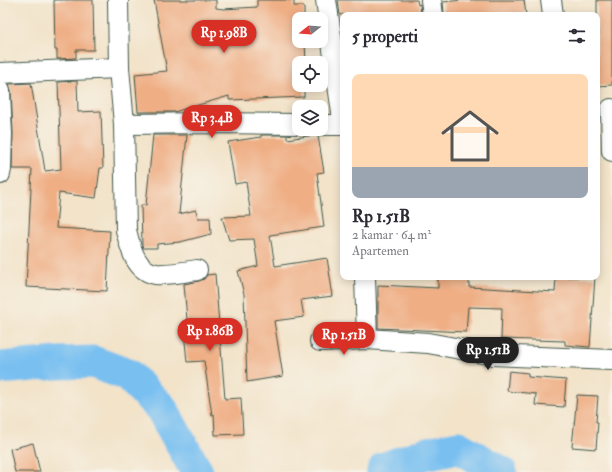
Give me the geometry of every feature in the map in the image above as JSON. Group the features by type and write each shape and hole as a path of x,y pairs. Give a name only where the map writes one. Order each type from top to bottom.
{"street":[{"path":"118,0 119,68 124,124 126,230 130,245 135,258 146,270 154,274 197,270"},
{"path":"326,0 340,99"},
{"path":"431,0 433,12"},
{"path":"551,0 553,12"},
{"path":"0,73 119,68"},
{"path":"0,91 2,169 0,174"},
{"path":"607,109 612,150"},
{"path":"124,124 292,124"},
{"path":"328,125 340,125"},
{"path":"365,280 367,338"},
{"path":"320,341 367,338 428,343 493,355 612,360"}],"building":[{"path":"54,0 93,0 94,50 76,50 76,58 57,59 57,50 55,50"},
{"path":"154,0 216,0 216,8 223,9 257,7 257,0 294,0 294,6 304,6 304,12 292,12 292,48 305,48 306,56 292,56 292,92 304,92 304,97 229,100 229,96 174,112 138,112 135,74 167,71"},
{"path":"338,0 417,0 418,5 420,4 421,12 340,12 340,15"},
{"path":"462,0 524,0 526,12 444,12 443,2"},
{"path":"597,0 612,0 612,85 600,86 600,12 597,12"},
{"path":"77,81 78,112 101,111 103,168 100,168 96,198 59,193 56,228 110,231 107,291 26,287 32,169 12,169 13,133 11,90 9,84 31,83 45,171 61,169 58,82"},
{"path":"153,135 187,135 179,214 196,210 198,218 210,218 211,234 180,242 157,244 157,248 143,248 141,205 146,205"},
{"path":"261,135 287,135 287,139 318,136 324,172 317,173 324,227 270,235 275,266 327,258 333,296 301,300 304,317 274,321 283,376 247,382 244,294 238,271 258,266 254,239 229,240 222,217 251,216 246,182 235,184 228,142 261,137"},
{"path":"215,274 225,399 241,398 243,434 215,435 214,414 212,415 204,361 187,362 184,332 188,332 184,284 199,281 204,279 207,275"},
{"path":"438,280 469,280 469,287 555,292 556,280 595,280 590,347 565,345 565,341 501,339 502,308 468,307 466,332 378,328 378,285 438,288"},
{"path":"509,371 528,373 528,377 566,380 564,407 535,405 536,394 507,391"},
{"path":"577,395 598,396 596,449 572,447"},
{"path":"33,443 40,472 15,472 10,449"}],"waterway":[{"path":"0,368 58,363 93,362 128,375 161,408 197,472"},
{"path":"383,472 385,468 424,454 458,447 501,472"}]}
